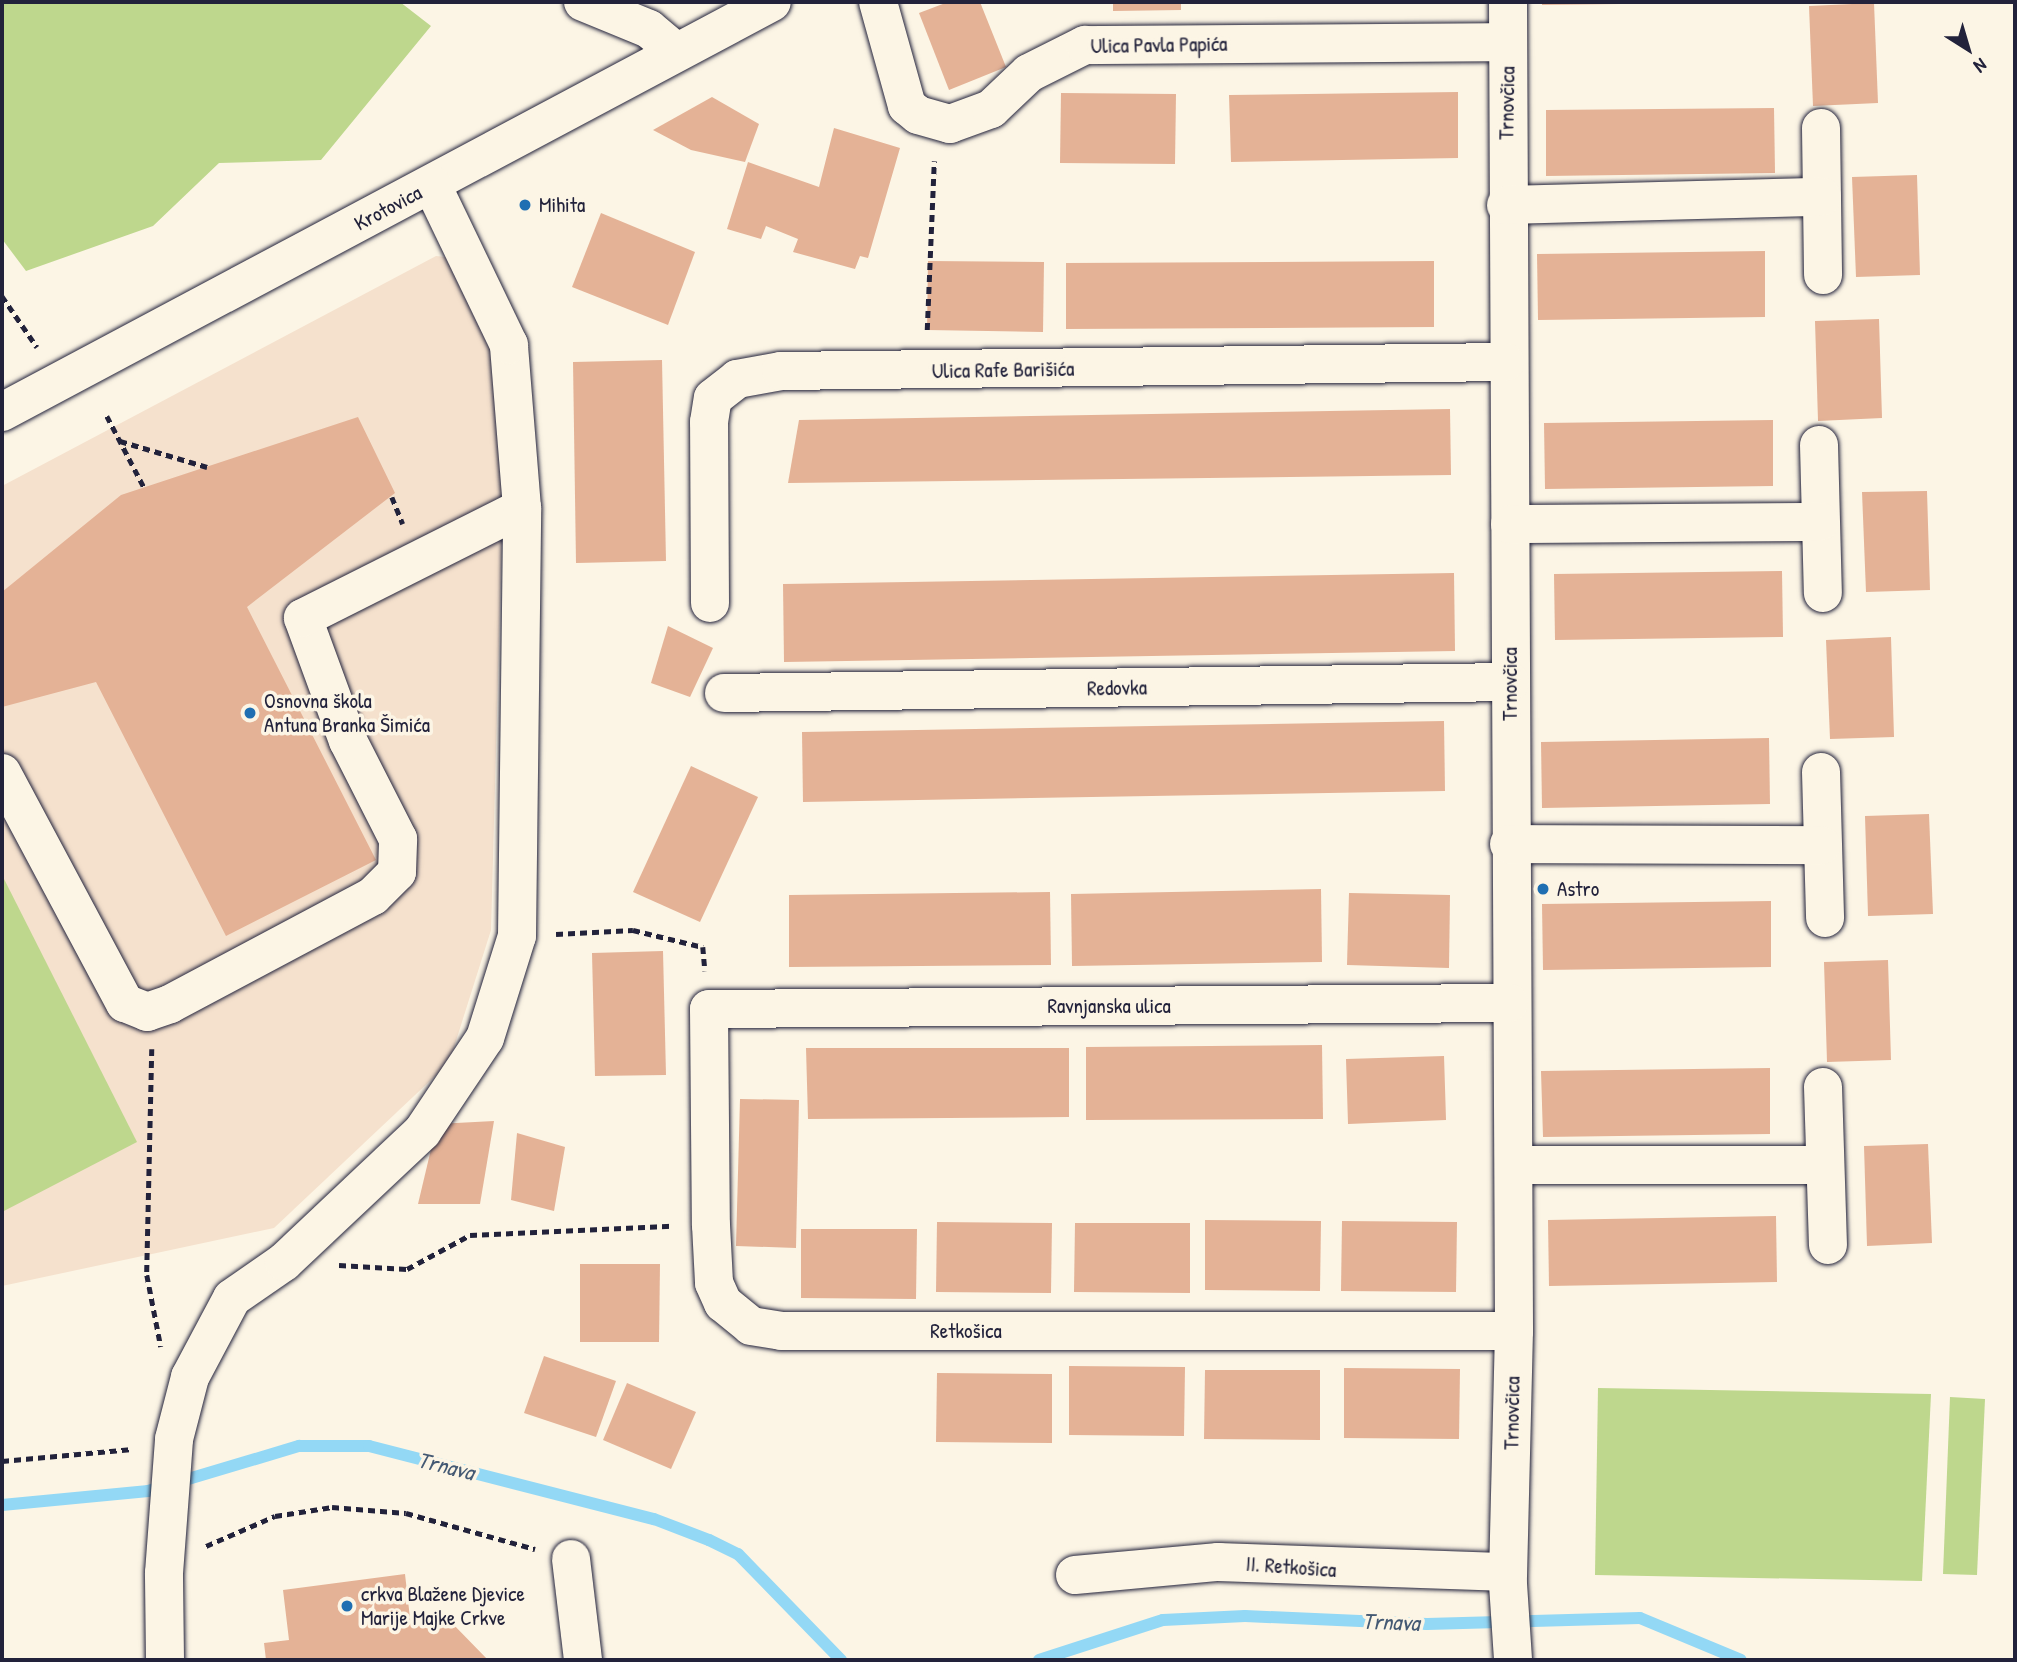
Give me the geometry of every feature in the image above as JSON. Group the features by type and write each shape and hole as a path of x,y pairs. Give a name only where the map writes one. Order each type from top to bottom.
{"street":[{"path":"583,2 649,29 674,50"},
{"name":"Krotovica","path":"2,412 432,185 674,50 772,2"},
{"path":"878,2 907,106 933,122"},
{"name":"Trnovčica","path":"1508,2 1505,362 1510,524 1509,1003 1514,1165 1514,1331 1508,1578 1513,1659"},
{"name":"Ulica Pavla Papića","path":"933,122 973,119 1060,52 1085,45 1507,42"},
{"path":"1821,128 1823,275"},
{"path":"165,1660 165,1558 173,1446 190,1377 232,1298 284,1262 422,1132 485,1038 517,936 522,508 509,345 432,185"},
{"path":"1506,205 1822,197"},
{"name":"Ulica Rafe Barišića","path":"709,603 713,398 737,379 757,373 1505,362"},
{"path":"1819,445 1823,593"},
{"path":"2,773 117,991 134,1009 147,1012 390,884 401,858 398,839 348,741 303,618 522,508"},
{"path":"1510,524 1820,522"},
{"name":"Redovka","path":"724,693 1510,682"},
{"path":"1821,772 1825,918"},
{"path":"1509,844 1821,845"},
{"name":"Ravnjanska ulica","path":"709,1009 1509,1003"},
{"name":"Retkošica","path":"709,1009 714,1283 723,1303 751,1326 781,1331 1514,1331"},
{"path":"1823,1087 1828,1245"},
{"path":"1514,1165 1825,1165"},
{"path":"571,1559 583,1660"},
{"name":"II. Retkošica","path":"1075,1575 1218,1562 1508,1578"}],"path":[{"path":"926,371 933,122"},
{"path":"2,296 45,359"},
{"path":"107,416 144,487"},
{"path":"120,441 207,467"},
{"path":"517,936 633,930 703,947 709,1009"},
{"path":"147,1012 153,1152 147,1275 162,1351"},
{"path":"284,1262 407,1269 470,1235 711,1225"},
{"path":"2,1461 173,1446"},
{"path":"165,1558 231,1531 332,1507 405,1513 571,1559"}],"shaded area":[{"name":"Osnovna škola Antuna Branka Šimića","path":"436,256 453,258 499,360 503,496 491,930 449,1063 274,1228 2,1286 2,486"}],"green space":[{"path":"2,2 400,2 431,26 321,160 219,163 153,226 26,271 2,239"},
{"path":"2,875 137,1142 2,1212"},
{"path":"1598,1388 1931,1394 1922,1581 1595,1575"},
{"path":"1950,1397 1985,1399 1977,1575 1943,1574"}],"building":[{"path":"948,2 980,2 1006,67 949,90 919,13"},
{"path":"1113,2 1181,2 1181,10 1113,11"},
{"path":"1542,2 1621,2 1621,4 1542,5"},
{"path":"1874,3 1878,103 1813,106 1809,6"},
{"path":"1458,92 1458,158 1231,162 1229,95"},
{"path":"1061,93 1176,94 1175,164 1060,163"},
{"path":"712,97 759,124 745,162 691,150 653,130"},
{"path":"1774,108 1775,173 1546,176 1546,110"},
{"path":"834,128 900,148 868,258 860,256 855,269 793,252 798,239 766,226 761,239 727,229 748,162 819,187"},
{"path":"1917,175 1920,275 1856,277 1852,177"},
{"path":"601,213 695,252 668,325 572,287"},
{"path":"1765,251 1765,317 1538,320 1537,254"},
{"path":"928,261 1044,262 1043,332 927,330"},
{"path":"1434,261 1434,327 1066,329 1066,263"},
{"path":"1879,319 1882,418 1818,421 1815,321"},
{"path":"662,360 666,561 576,563 573,362"},
{"path":"1450,409 1451,475 788,483 799,420"},
{"path":"358,417 395,493 247,607 376,860 226,936 96,682 2,707 2,592 121,495"},
{"path":"1773,420 1773,486 1545,489 1544,423"},
{"path":"1927,491 1930,590 1866,592 1862,492"},
{"path":"1782,571 1783,637 1555,640 1554,574"},
{"path":"1454,573 1455,651 784,662 783,584"},
{"path":"668,626 713,648 690,697 651,683"},
{"path":"1891,637 1894,737 1830,739 1826,640"},
{"path":"1444,721 1445,791 803,802 802,732"},
{"path":"1769,738 1770,804 1542,808 1541,742"},
{"path":"691,766 758,797 700,922 633,892"},
{"path":"1929,814 1933,914 1868,916 1865,816"},
{"path":"1321,889 1322,962 1072,966 1071,894"},
{"path":"1050,892 1051,965 789,967 789,895"},
{"path":"1349,893 1450,895 1449,968 1347,965"},
{"path":"1771,901 1771,967 1543,970 1542,904"},
{"path":"663,951 666,1075 595,1076 592,953"},
{"path":"1888,960 1891,1060 1827,1062 1824,962"},
{"path":"1322,1045 1323,1119 1086,1120 1086,1047"},
{"path":"806,1048 1069,1048 1069,1117 808,1119"},
{"path":"1444,1056 1446,1120 1348,1124 1346,1059"},
{"path":"1770,1068 1770,1134 1543,1137 1541,1071"},
{"path":"740,1099 799,1100 796,1248 736,1246"},
{"path":"494,1121 480,1204 418,1204 437,1124"},
{"path":"517,1133 565,1147 554,1211 511,1200"},
{"path":"1928,1144 1932,1243 1867,1246 1864,1146"},
{"path":"1776,1216 1777,1282 1549,1286 1548,1220"},
{"path":"1205,1220 1321,1221 1320,1291 1205,1290"},
{"path":"1342,1221 1457,1222 1456,1292 1341,1291"},
{"path":"937,1222 1052,1223 1051,1293 936,1292"},
{"path":"1075,1223 1190,1223 1190,1293 1074,1292"},
{"path":"801,1229 917,1229 916,1299 801,1298"},
{"path":"580,1264 660,1264 659,1342 580,1342"},
{"path":"544,1356 616,1381 596,1437 524,1413"},
{"path":"1069,1366 1185,1367 1184,1436 1069,1435"},
{"path":"1344,1368 1460,1369 1459,1439 1344,1438"},
{"path":"1205,1370 1320,1370 1320,1440 1204,1439"},
{"path":"937,1373 1052,1374 1052,1443 936,1442"},
{"path":"627,1383 696,1412 671,1469 603,1440"},
{"name":"crkva Blažene Djevice Marije Majke Crkve","path":"405,1574 411,1627 450,1621 488,1660 266,1660 264,1643 289,1640 283,1590"}],"waterway":[{"name":"Trnava","path":"2,1505 148,1491 299,1446 369,1446 654,1519 709,1540 738,1554 841,1660"},
{"name":"Trnava","path":"1039,1660 1163,1620 1245,1616 1427,1624 1640,1618 1741,1660"}],"place":[{"name":"Mihita","path":"525,205"},
{"name":"Osnovna škola Antuna Branka Šimića","path":"250,713"},
{"name":"Astro","path":"1543,889"},
{"name":"crkva Blažene Djevice Marije Majke Crkve","path":"347,1606"}]}
